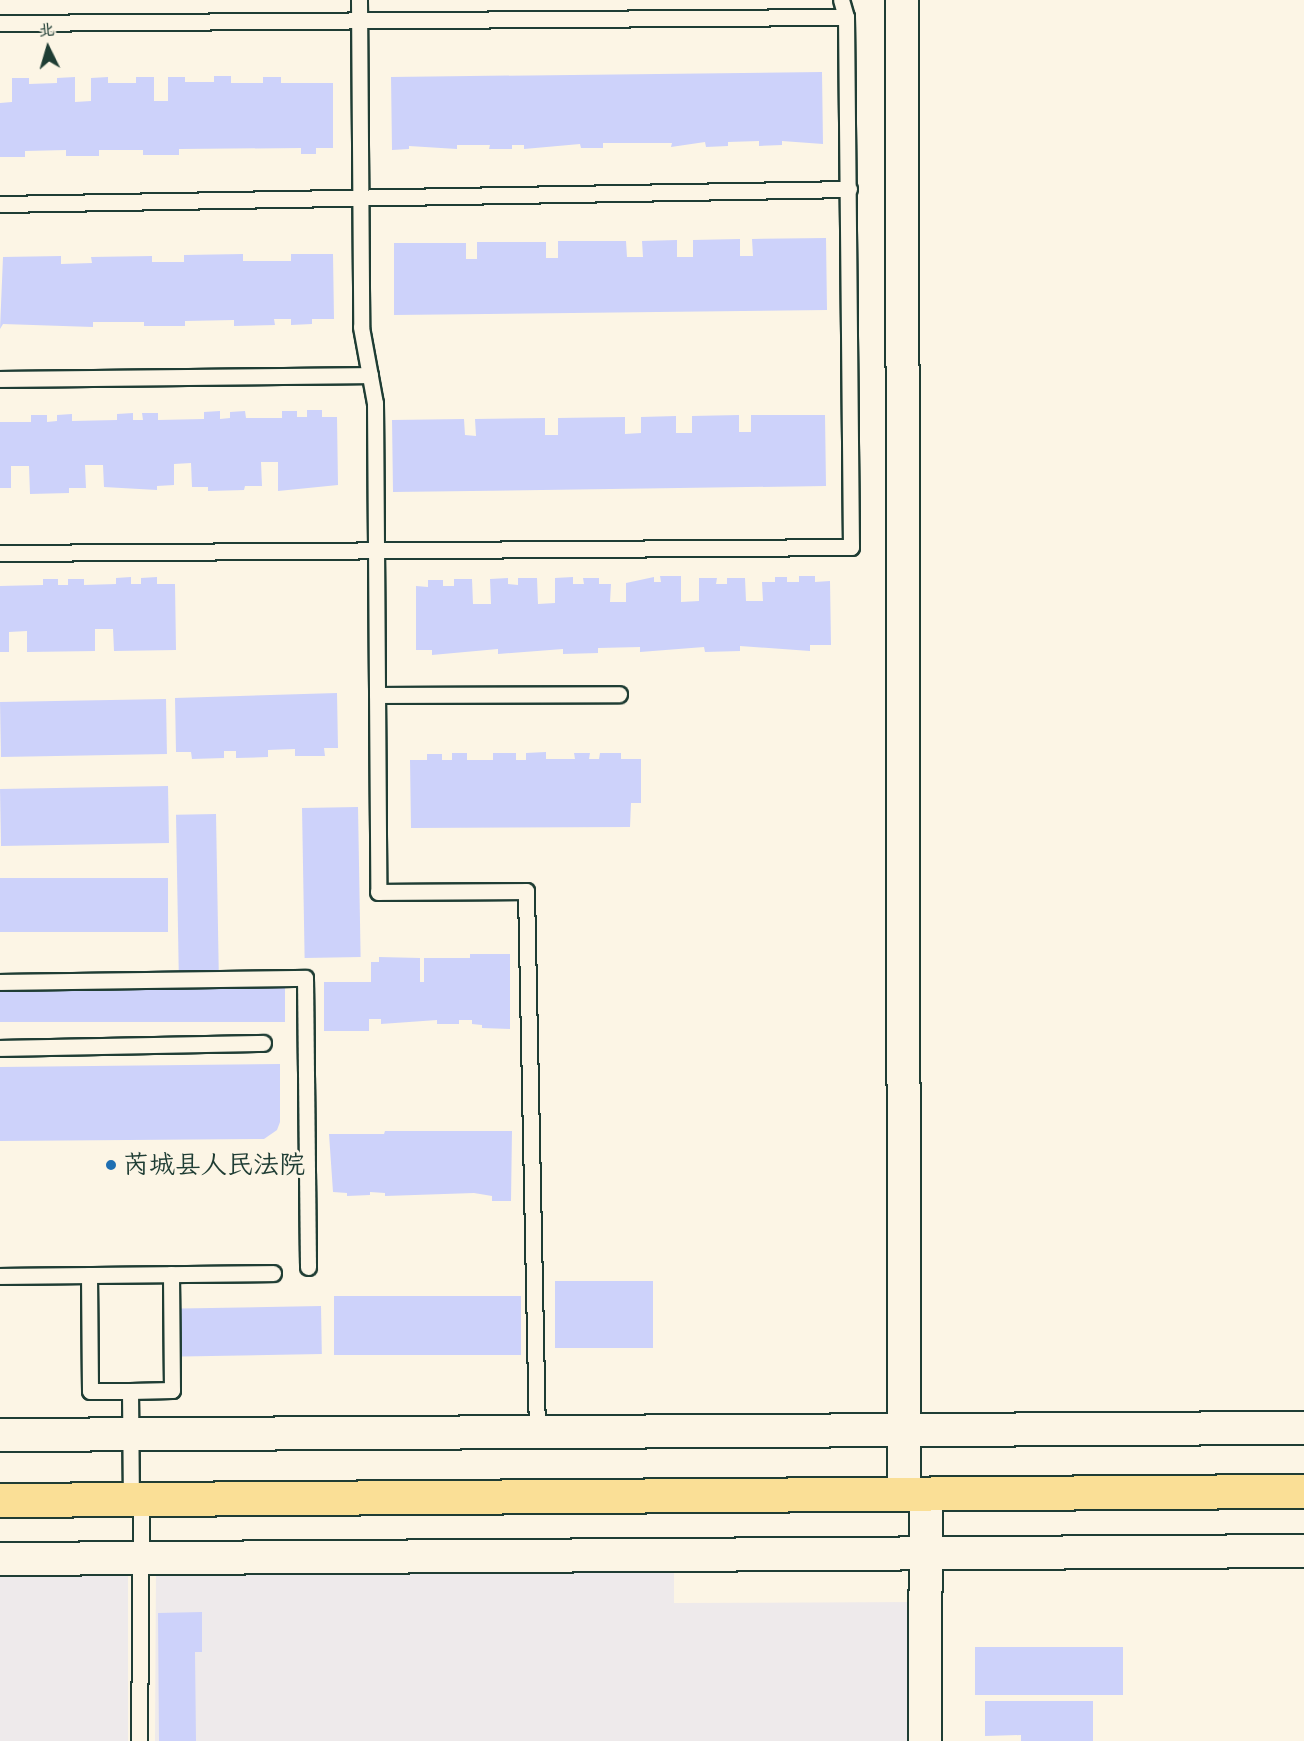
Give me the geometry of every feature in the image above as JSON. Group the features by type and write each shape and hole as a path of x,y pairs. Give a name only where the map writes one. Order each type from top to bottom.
{"main road":[{"path":"0,1500 1304,1491"}],"street":[{"path":"902,0 904,1430 926,1556 925,1741"},
{"path":"0,1435 1304,1428"},
{"path":"0,1559 926,1556 1304,1551"}],"lane":[{"path":"359,0 361,327 375,403 378,892 526,891 537,1432"},
{"path":"0,554 851,547 846,16 841,0"},
{"path":"0,23 846,16"},
{"path":"0,204 849,189"},
{"path":"0,379 370,375"},
{"path":"377,695 619,694"},
{"path":"0,982 305,978 308,1267"},
{"path":"0,1048 262,1043"},
{"path":"0,1276 273,1273"},
{"path":"89,1275 90,1391 130,1391 172,1390 171,1274"},
{"path":"130,1391 130,1434 141,1558 140,1741"}],"shaded area":[{"path":"674,1567 674,1603 914,1602 915,1741 155,1741 156,1569"},
{"path":"0,1570 128,1570 128,1741 0,1741"}],"building":[{"path":"822,72 823,144 782,141 782,145 759,146 759,141 728,142 728,146 706,147 705,142 671,147 672,143 603,143 603,148 581,148 580,144 524,149 524,145 512,145 512,149 489,149 490,145 457,145 457,149 409,146 409,149 392,150 391,77"},
{"path":"214,76 231,76 231,83 263,83 263,77 281,77 281,83 333,83 333,148 316,148 316,154 301,154 301,148 179,149 179,155 143,155 143,150 99,150 99,156 66,156 66,150 25,151 25,157 0,157 0,103 12,102 12,78 29,78 29,84 57,83 57,78 75,77 75,102 91,101 91,78 108,77 108,83 136,83 136,77 154,77 154,101 168,101 168,77 185,77 185,82 214,82"},
{"path":"826,238 827,310 394,315 394,243 466,243 466,259 477,259 477,242 546,242 546,258 558,258 558,241 626,241 627,257 643,257 642,241 677,240 677,257 693,257 693,240 740,239 740,256 753,256 752,239"},
{"path":"243,254 243,261 291,261 291,254 333,254 334,319 312,319 312,324 291,325 291,319 274,319 275,325 234,326 234,320 185,321 185,326 144,326 144,322 93,322 93,327 3,324 0,329 3,257 61,256 61,264 92,263 91,257 152,256 152,262 184,262 184,255"},
{"path":"307,410 322,410 322,417 337,417 338,485 278,491 278,462 261,462 262,486 245,486 244,490 208,491 208,487 192,487 191,463 174,464 174,485 157,486 157,490 104,487 103,465 85,465 86,488 69,488 69,493 30,494 29,466 11,466 11,488 0,488 0,422 31,422 31,415 47,415 47,422 57,421 57,415 72,414 72,421 117,420 117,414 133,413 133,420 143,420 142,413 158,413 158,420 204,419 204,412 220,411 220,419 230,418 230,412 245,411 246,418 282,418 282,411 297,411 297,417 307,417"},
{"path":"739,415 739,432 751,432 751,415 825,415 826,486 393,492 392,420 464,419 465,435 476,436 475,419 545,418 545,435 558,435 558,418 625,417 625,434 641,433 641,417 676,416 676,433 692,433 692,416"},
{"path":"660,576 681,576 681,602 699,601 699,578 717,578 716,584 727,584 727,578 745,578 746,601 763,601 762,582 775,582 775,577 787,577 787,582 799,582 799,576 815,576 815,582 830,581 831,645 810,645 810,651 740,646 740,651 705,652 704,647 640,652 640,647 598,648 598,653 563,654 563,649 498,654 498,649 432,655 432,650 416,650 416,586 428,587 428,580 443,580 443,586 454,586 454,579 472,579 473,604 491,604 490,579 508,578 508,584 518,585 518,578 537,578 538,604 555,603 555,578 573,577 573,584 584,584 583,578 599,578 599,584 611,584 610,602 626,602 626,583 654,577 654,582 661,582"},
{"path":"131,577 131,584 141,584 141,578 157,577 157,584 175,584 176,650 114,651 113,629 95,629 95,651 27,652 27,631 9,632 9,652 0,652 0,586 43,585 43,579 58,579 58,585 68,585 68,579 84,579 84,585 116,584 116,578"},
{"path":"337,693 338,748 324,748 325,756 295,756 295,749 268,750 268,757 236,758 236,751 224,751 224,758 192,759 191,752 176,752 175,698"},
{"path":"166,699 167,754 1,757 0,702"},
{"path":"546,752 546,759 575,759 574,753 590,753 589,759 599,759 600,753 621,753 621,759 641,759 641,803 631,803 630,827 411,828 410,760 427,760 427,754 442,754 442,760 452,760 452,753 467,753 467,760 493,760 493,753 516,753 516,760 526,760 526,753"},
{"path":"168,786 169,843 1,846 0,789"},
{"path":"358,807 361,957 305,958 302,808"},
{"path":"216,814 219,970 179,971 176,815"},
{"path":"0,878 168,878 168,932 0,932"},
{"path":"470,954 510,954 510,1029 482,1028 482,1025 472,1024 472,1020 459,1020 459,1024 437,1024 437,1020 381,1024 381,1019 369,1019 369,1031 324,1031 324,982 371,982 371,962 379,962 379,957 420,958 420,982 424,982 424,958 470,958"},
{"path":"0,987 285,987 285,1022 0,1022"},
{"path":"280,1064 280,1122 277,1130 264,1139 0,1141 0,1067"},
{"path":"385,1131 512,1131 511,1201 492,1201 492,1196 474,1193 385,1196 385,1193 370,1192 370,1195 347,1196 347,1193 333,1192 329,1134 384,1134"},
{"path":"555,1281 653,1281 653,1348 555,1348"},
{"path":"334,1296 521,1296 521,1355 334,1355"},
{"path":"321,1306 322,1354 182,1356 181,1308"},
{"path":"202,1612 202,1652 195,1652 196,1741 159,1741 158,1613"},
{"path":"975,1647 1123,1647 1123,1695 975,1695"},
{"path":"985,1701 1093,1701 1093,1741 1021,1741 1021,1735 985,1736"}],"place":[{"name":"芮城县人民法院","path":"111,1165"}]}
